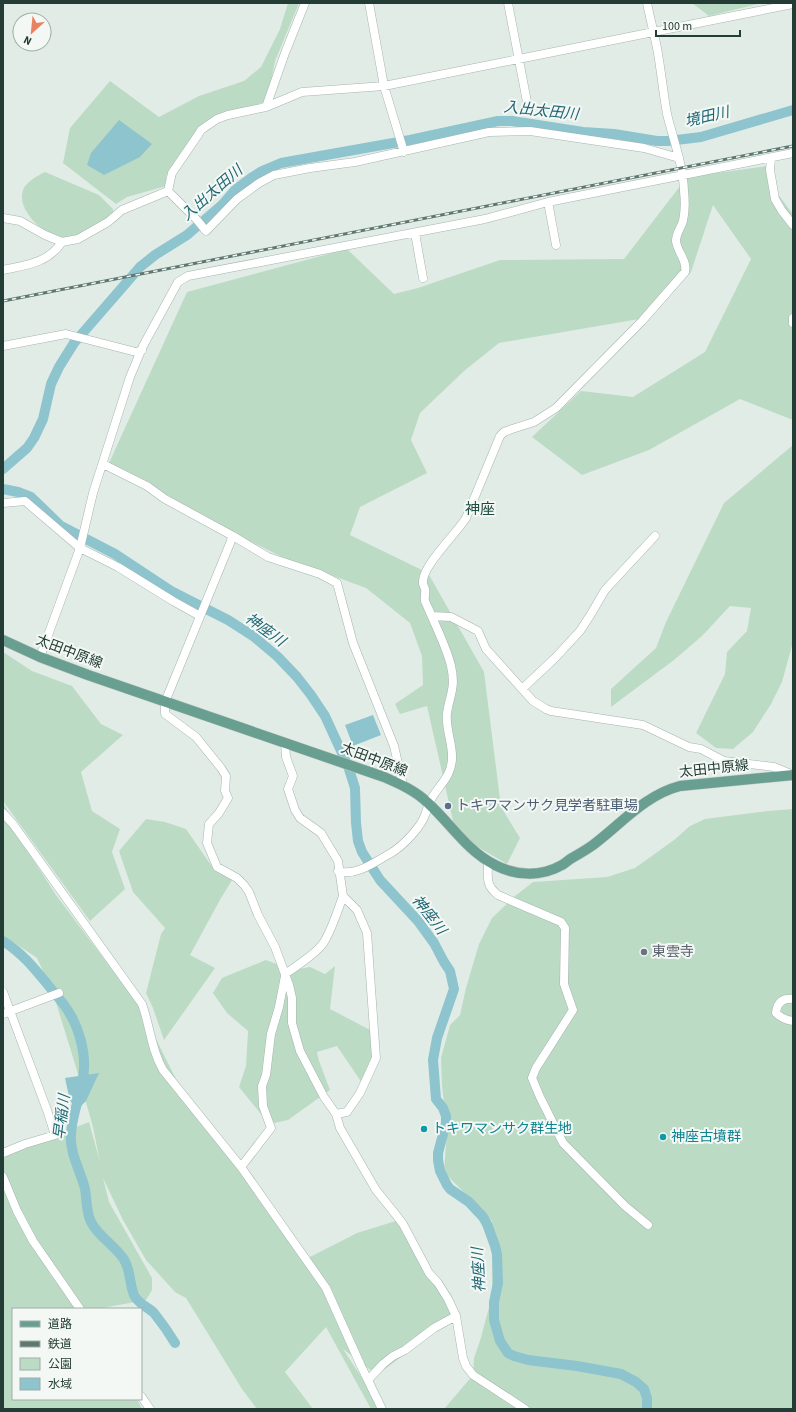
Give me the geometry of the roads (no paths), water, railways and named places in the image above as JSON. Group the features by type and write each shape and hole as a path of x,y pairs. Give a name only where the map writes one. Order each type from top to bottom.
{"main road":[{"name":"太田中原線","path":"3,640 40,657 88,675 384,777 403,785 429,803 468,847 488,862 510,872 524,874 541,873 562,865 583,852 645,803 670,789 680,786 793,775"}],"street":[{"path":"266,107 305,3"},
{"path":"369,3 384,86 404,152"},
{"path":"508,3 528,107"},
{"path":"338,871 344,873 354,872 370,865 396,850 413,834 425,816 429,803 448,777 451,770 452,758 447,715 453,690 451,665 425,600 425,589 422,582 431,562 466,518 500,436 508,430 534,422 556,408 642,321 685,272 686,268 678,250 676,239 677,233 683,223 684,190 679,158 667,114 657,48 652,32 647,3"},
{"path":"168,191 172,173 201,130 217,119 228,115 266,107 302,92 384,86 793,4"},
{"path":"168,191 206,231 237,200 259,183 274,176 310,168 355,162 404,152 489,132 530,131 644,148 679,158"},
{"path":"40,657 80,548 93,493 130,377 142,350 178,282 188,276 485,219 548,202 793,154"},
{"path":"771,158 770,170 775,199 793,225"},
{"path":"3,218 20,221 44,235 62,242 78,239 108,222 122,210 168,191"},
{"path":"548,202 556,246"},
{"path":"415,233 423,278"},
{"path":"3,270 31,265 56,251 62,242"},
{"path":"793,318 793,323"},
{"path":"3,346 66,334 136,352 142,350"},
{"path":"103,464 147,486 171,503 233,536 268,557 320,574 337,582 353,643 394,746 403,785"},
{"path":"3,503 25,501 80,548 118,567 173,602 200,616"},
{"path":"233,536 165,702 165,714 196,737 226,776 225,791 228,798 209,824 207,843 217,867 237,878 249,892 258,915 275,947 285,974 292,998 292,1023 300,1051 324,1097 336,1114 340,1128 376,1190 403,1224 429,1274 438,1283 448,1299 456,1316 463,1358 466,1366 473,1375 525,1409"},
{"path":"522,688 555,658 580,631 604,590 655,536"},
{"path":"432,616 451,617 478,631 486,649 533,701 551,710 643,725 689,747 701,749 724,761 774,767 793,775"},
{"path":"285,743 286,757 293,776 288,789 295,810 300,818 321,833 338,861 338,871 343,896 338,911 323,943 297,966 285,974"},
{"path":"3,813 13,824 142,1004 146,1014 155,1055 163,1070 241,1168 326,1288 382,1409"},
{"path":"488,862 488,883 498,896 561,922 565,928 564,984 574,1010 536,1068 532,1078 540,1097 563,1143 625,1206 648,1225"},
{"path":"336,1114 347,1112 360,1094 376,1058 367,933 357,910 343,896"},
{"path":"241,1168 271,1128 263,1106 262,1086 266,1075 271,1034 284,986 285,974"},
{"path":"3,992 7,1013 47,1110 55,1135 24,1144 3,1153"},
{"path":"7,1013 59,993"},
{"path":"793,999 786,999 780,1002 776,1007 776,1013 779,1016 786,1020 793,1021"},
{"path":"3,1177 16,1211 34,1241 79,1308"},
{"path":"368,1380 393,1356 405,1350 434,1328 456,1316"},
{"path":"142,1397 150,1409"}],"water":[{"path":"119,120 152,144 140,157 104,175 87,165 91,153"},
{"path":"373,715 381,735 353,746 345,725"},
{"path":"99,1073 86,1101 78,1109 70,1101 65,1078"}],"waterway":[{"name":"入出太田川","path":"3,469 27,448 34,438 43,419 51,384 59,367 74,343 140,267 155,255 187,235 222,205 235,190 262,171 281,163 410,140 498,121 512,121 583,132 614,134 657,141 668,141 701,137 793,110"},
{"name":"神座川","path":"3,489 18,492 31,497 61,526 115,554 171,591 228,620 253,636 278,657 297,677 311,695 325,716 348,766 355,788 356,823 358,841 362,852 380,880 418,921 434,943 450,971 454,989 437,1038 433,1060 436,1099 443,1108 446,1116 446,1123 438,1153 438,1160 440,1171 447,1185 450,1189 469,1202 483,1217 495,1246 497,1254 498,1283 494,1302 494,1320 500,1341 508,1353 528,1360 577,1366 621,1374 636,1382 644,1389 647,1398 647,1409"},
{"name":"早稲川","path":"3,941 22,956 38,973 65,1006 76,1026 81,1040 84,1069 82,1085 72,1126 71,1141 73,1155 85,1189 89,1218 98,1232 126,1262 132,1290 136,1298 154,1313 175,1343"}],"railway":[{"path":"3,301 793,146"}],"place":[{"name":"トキワマンサク見学者駐車場","path":"448,806"},
{"name":"東雲寺","path":"644,952"},
{"name":"トキワマンサク群生地","path":"424,1129"},
{"name":"神座古墳群","path":"663,1137"}],"district":[{"name":"神座","path":"480,509"}],"water label":[{"name":"境田川","path":"707,117"}]}
